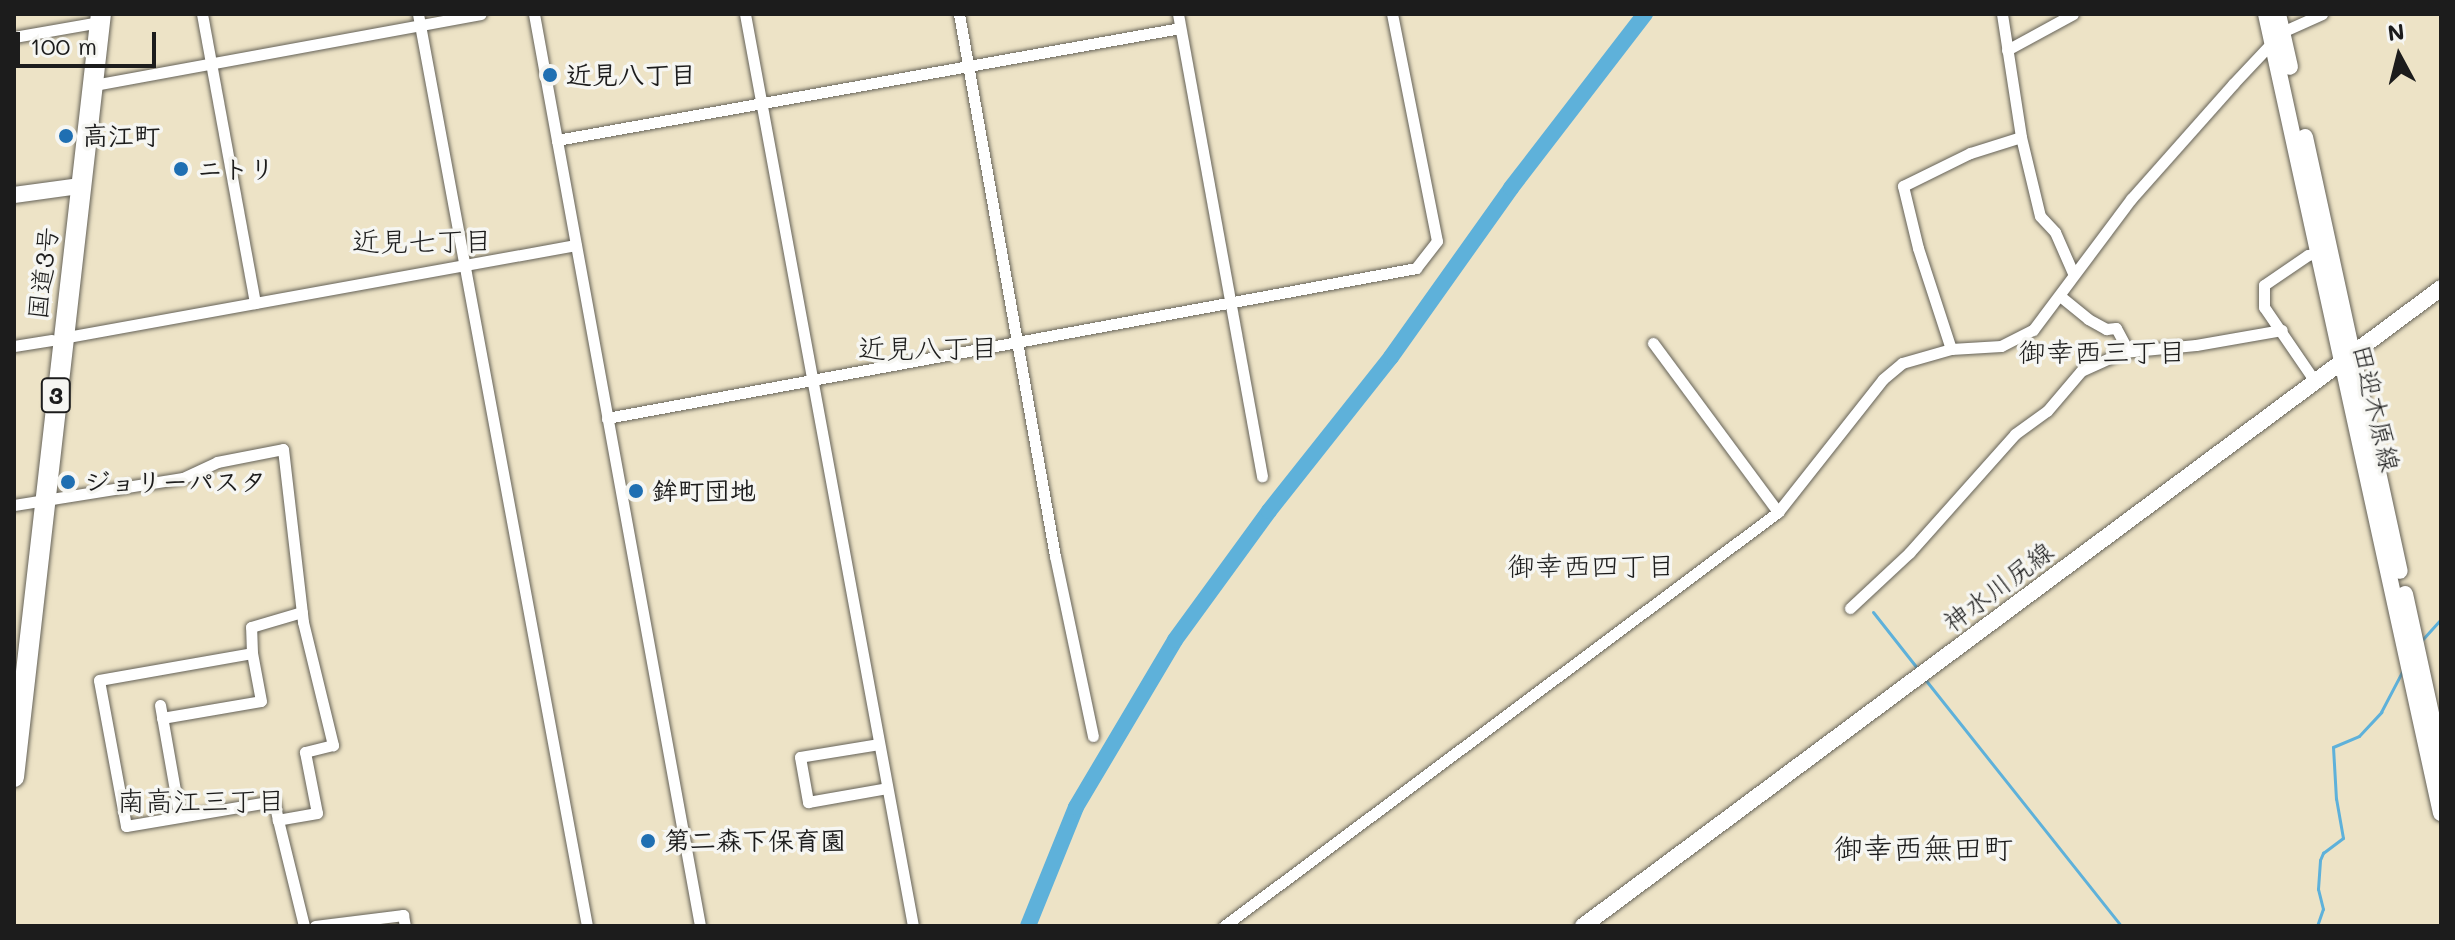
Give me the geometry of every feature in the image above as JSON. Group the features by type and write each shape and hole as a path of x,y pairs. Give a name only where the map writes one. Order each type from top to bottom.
{"highway":[{"name":"国道3号","path":"74,185 94,85 95,19"},
{"name":"国道3号","path":"14,680 31,502 57,339 95,19"},
{"name":"国道3号","path":"14,777 31,502"}],"main road":[{"name":"田迎木原線","path":"2266,14 2277,37 2425,712 2441,813"},
{"name":"田迎木原線","path":"2278,14 2277,37 2317,253 2346,356"},
{"path":"14,195 74,185"},
{"name":"神水川尻線","path":"1583,926 2441,288"},
{"name":"田迎木原線","path":"2425,712 2441,759"}],"street":[{"path":"202,14 255,303"},
{"path":"94,85 419,20 481,14"},
{"path":"534,14 700,926"},
{"path":"745,14 913,926"},
{"path":"959,14 1017,342 1093,736"},
{"path":"1178,14 1262,476"},
{"path":"607,418 1416,268 1437,241 1392,14"},
{"path":"2002,14 2021,137 2040,216 2055,232 2073,273"},
{"path":"2007,50 2073,14"},
{"path":"1224,926 1778,512 1883,379 1902,363 1951,349 2012,342 2033,330 2131,199 2277,37 2322,14"},
{"path":"14,37 95,19"},
{"path":"419,20 462,266 587,926"},
{"path":"557,140 1180,28"},
{"path":"1951,349 1918,248 1903,186 1970,153 2021,137"},
{"path":"14,346 576,245"},
{"path":"2314,380 2264,307 2264,285 2308,255 2317,253"},
{"path":"2060,296 2088,319 2106,329 2116,328 2128,351"},
{"path":"1850,608 1909,553 2015,434 2047,411 2081,371 2128,351 2196,345 2282,330"},
{"path":"1653,343 1778,512"},
{"path":"31,502 183,478 217,462 283,449 302,612 333,745 305,752 317,813 278,820"},
{"path":"162,718 261,701 252,653 251,627 302,612"},
{"path":"252,653 99,680 126,826 274,801 304,926"},
{"path":"160,705 178,807"},
{"path":"879,744 800,757 808,802 887,788"},
{"path":"315,926 403,915 405,926"}],"waterway":[{"path":"1028,926 1076,807 1175,640 1269,511 1391,357 1511,188 1645,14"},
{"path":"1873,612 1917,668"},
{"path":"2422,640 2441,619"},
{"path":"2317,926 2323,909 2318,889 2320,860 2323,853 2343,838 2336,799 2333,747 2359,736 2381,712 2403,670"},
{"path":"1924,678 2121,926"}],"place":[{"name":"近見八丁目","path":"550,75"},
{"name":"高江町","path":"66,136"},
{"name":"ニトリ","path":"181,169"},
{"name":"ジョリーパスタ","path":"68,482"},
{"name":"鉾町団地","path":"636,491"},
{"name":"第二森下保育園","path":"648,841"}],"district":[{"name":"近見七丁目","path":"422,240"},
{"name":"近見八丁目","path":"928,347"},
{"name":"御幸西三丁目","path":"2102,351"},
{"name":"御幸西四丁目","path":"1591,565"},
{"name":"南高江三丁目","path":"201,800"},
{"name":"御幸西無田町","path":"1923,847"}]}
